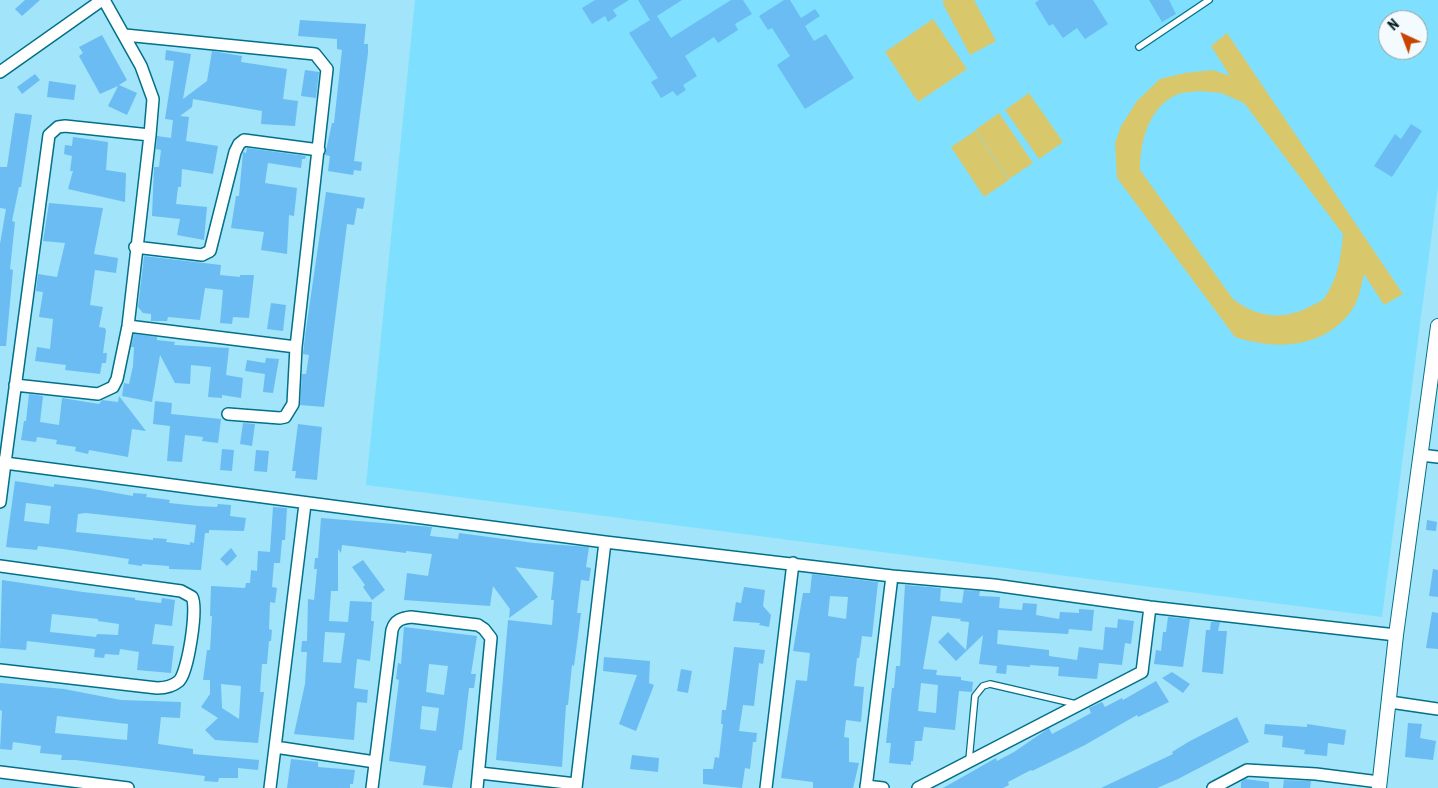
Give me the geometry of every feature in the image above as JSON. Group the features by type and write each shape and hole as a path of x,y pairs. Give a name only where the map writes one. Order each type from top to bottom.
{"street":[{"path":"0,72 103,0 125,35 141,66 152,99 150,135 135,247 128,326 118,379 113,387 106,392 88,394 15,385"},
{"path":"125,35 315,54 326,69 327,78 296,347 293,404 285,417 228,414"},
{"path":"0,502 2,462 15,385 49,135 58,127 65,126 150,135"},
{"path":"135,247 202,255 210,251 235,152 239,144 244,140 319,150"},
{"path":"128,326 296,347"},
{"path":"1214,788 1247,770 1333,782 1379,785 1390,702 1396,635 1421,455 1435,373 1438,326"},
{"path":"1421,455 1438,457"},
{"path":"2,462 306,504 605,542 892,576 994,585 1150,607 1396,635"},
{"path":"270,788 306,504"},
{"path":"480,773 576,786 605,542"},
{"path":"766,788 793,563"},
{"path":"0,566 181,591 192,597 195,610 183,674 173,686 157,688 0,670"},
{"path":"883,788 866,787 892,576"},
{"path":"918,788 1142,672 1150,607"},
{"path":"372,788 392,630 396,622 402,618 411,617 478,625 488,632 491,638 480,773 477,788"},
{"path":"1390,702 1438,709"},
{"path":"276,747 375,762"},
{"path":"0,772 128,788"}],"lane":[{"path":"1139,47 1209,0"},
{"path":"969,760 975,696 983,686 990,684 1079,705"}],"shaded area":[{"path":"415,0 1438,0 1438,186 1382,617 366,485"},
{"path":"946,0 974,0 996,41 970,55 942,2"},
{"path":"933,19 967,69 918,102 885,52"},
{"path":"1227,33 1403,294 1384,305 1364,274 1355,305 1337,326 1325,334 1296,344 1281,345 1266,344 1235,337 1117,178 1115,143 1121,126 1137,101 1160,79 1185,73 1213,70 1230,76 1211,46","holes":["1199,91 1221,93 1244,103 1343,234 1338,267 1329,290 1322,300 1299,311 1289,314 1270,315 1251,310 1233,299 1140,170 1144,138 1148,127 1152,117 1166,101 1184,93"]},
{"path":"1029,93 1063,142 1039,159 1005,110"},
{"path":"999,113 1033,163 1009,179 975,130"},
{"path":"975,131 1009,180 984,197 951,147"}],"building":[{"path":"25,0 40,0 22,16 15,9"},
{"path":"595,0 629,0 613,10 617,16 608,22 605,16 592,24 582,8"},
{"path":"638,0 682,0 657,16 671,38 731,0 743,0 752,14 735,24 738,30 718,43 714,37 685,56 697,76 683,85 686,90 677,96 673,91 661,98 651,82 658,78 629,33 650,20"},
{"path":"784,0 790,0 801,18 815,9 820,16 805,26 814,41 826,34 854,78 805,109 777,65 790,56 772,28 768,30 759,16"},
{"path":"1039,0 1093,0 1108,24 1085,39 1077,28 1063,38 1053,24 1049,26 1035,3"},
{"path":"1149,0 1169,0 1176,14 1162,22"},
{"path":"300,20 366,24 364,44 368,44 368,53 354,161 362,162 361,171 354,170 353,175 328,171 330,156 325,155 332,123 334,123 342,50 337,49 337,39 298,36"},
{"path":"102,35 127,80 119,85 137,93 127,115 108,106 118,86 100,94 79,56 83,53 79,47"},
{"path":"166,50 191,54 183,99 207,81 212,51 242,56 241,62 287,69 283,99 298,101 295,126 261,124 262,111 193,99 192,107 180,116 189,117 186,141 218,146 213,174 182,169 181,187 178,187 176,204 207,207 204,240 177,235 180,219 152,216 154,167 159,167 161,150 156,149 157,136 171,138 173,120 165,119 174,61 165,60"},
{"path":"305,70 319,72 316,98 301,96"},
{"path":"35,74 40,80 22,94 17,87"},
{"path":"49,81 76,85 74,100 47,97"},
{"path":"15,113 32,115 21,187 19,187 12,221 15,222 10,269 13,270 6,346 0,346 0,244 6,209 0,208 0,167 7,167"},
{"path":"1411,124 1422,131 1392,177 1374,166 1395,134 1401,139"},
{"path":"73,137 108,142 106,170 126,173 125,202 68,189 73,171 70,171 72,156 64,154 65,145 72,146"},
{"path":"247,148 306,156 305,159 302,159 301,168 268,163 265,183 297,188 294,216 289,215 287,254 261,250 264,232 231,228 236,196 239,196 243,152 246,153"},
{"path":"326,192 365,198 363,209 357,208 354,225 347,224 324,407 300,405 302,374 306,374 309,355 303,354 305,336"},
{"path":"49,203 103,208 94,254 118,258 116,273 95,270 90,305 103,307 99,327 105,328 106,331 103,353 107,353 106,363 102,363 100,374 65,370 66,365 35,361 37,347 50,349 53,319 39,317 43,292 36,291 38,274 57,277 65,243 43,241"},
{"path":"144,256 221,265 220,275 240,277 240,275 254,275 249,318 233,317 232,324 220,323 223,290 205,288 200,320 168,317 167,321 151,321 151,314 143,313 138,307"},
{"path":"271,303 286,305 283,331 267,329"},
{"path":"134,334 157,337 157,340 175,342 174,345 229,348 226,375 243,378 241,398 222,395 222,398 208,397 211,367 191,365 190,384 175,383 160,355 152,402 122,396 124,383 129,384 133,366 134,347 131,347"},
{"path":"266,358 279,359 273,393 263,392 265,374 245,371 247,360 265,363"},
{"path":"29,394 43,396 40,422 59,425 62,398 99,404 102,400 118,402 119,396 146,431 132,429 128,457 89,450 88,454 75,451 76,447 56,444 57,440 37,437 36,442 21,440 24,421 26,421"},
{"path":"155,401 172,403 171,414 221,419 218,443 202,441 203,437 185,435 182,462 167,461 170,426 153,424"},
{"path":"243,423 255,424 252,446 240,444"},
{"path":"298,424 322,427 317,480 295,478 296,471 292,471"},
{"path":"222,449 234,450 232,471 220,470"},
{"path":"256,450 269,451 267,472 254,471"},
{"path":"15,481 54,487 54,484 88,488 133,496 133,493 147,494 146,497 170,500 169,503 217,507 218,504 231,505 230,516 246,518 244,531 209,530 209,533 205,533 201,570 169,569 169,566 128,564 129,559 38,546 37,550 6,547","holes":["26,503 51,506 49,524 24,521","86,513 196,525 194,543 190,542 190,545 166,542 167,539 153,538 153,540 76,532 78,514"]},
{"path":"273,507 287,508 285,540 282,540 280,563 274,563 272,587 277,588 275,603 270,602 269,629 272,630 267,664 262,664 260,692 264,692 258,743 215,740 205,730 218,718 201,707 210,694 210,680 203,680 207,650 210,650 211,586 245,588 246,583 250,583 251,570 257,571 258,551 270,552","holes":["221,684 241,686 239,719 222,708"]},
{"path":"321,518 432,527 430,536 458,539 459,533 534,543 589,547 586,567 591,568 589,581 581,580 577,613 581,613 574,666 572,665 568,705 566,705 562,767 496,760 508,620 552,625 554,600 551,600 554,572 515,567 538,597 509,618 510,609 493,586 490,606 404,600 407,573 428,576 432,554 406,551 406,553 342,545 341,553 338,549 338,591 331,591 329,621 348,622 350,601 372,602 371,621 374,621 370,661 357,659 354,688 368,690 367,703 357,702 354,740 294,734 305,684 307,652 301,652 302,641 307,641 308,599 314,600 317,569 314,569 315,558 318,558","holes":["325,632 345,633 341,663 323,662"]},
{"path":"1427,520 1437,522 1436,531 1426,530"},
{"path":"231,548 237,556 227,566 220,559"},
{"path":"363,560 385,590 372,600 363,587 365,585 352,567"},
{"path":"1433,569 1438,570 1438,597 1429,596"},
{"path":"812,574 878,582 872,637 862,636 859,658 857,658 854,686 864,687 861,722 846,720 844,737 849,738 849,762 859,763 853,788 813,788 813,782 781,778 796,680 807,681 810,653 793,651 803,593 810,593","holes":["830,596 848,597 846,619 828,616"]},
{"path":"2,580 135,598 135,600 161,603 162,598 175,600 172,626 155,624 152,644 174,646 171,673 137,670 139,652 120,649 119,655 105,654 104,658 94,657 95,649 27,641 26,650 0,648","holes":["52,614 98,619 98,621 119,624 118,635 97,634 96,637 50,632"]},
{"path":"905,585 941,588 940,601 962,603 964,590 980,591 979,596 1000,597 999,608 1022,610 1023,603 1037,604 1036,615 1059,619 1060,612 1079,613 1079,609 1094,610 1092,631 1069,629 1068,634 998,630 997,644 1049,650 1049,656 1077,660 1079,647 1103,650 1105,627 1117,628 1118,619 1134,621 1131,644 1125,643 1122,665 1099,663 1097,679 1058,676 1059,667 1030,665 1030,667 1007,665 1006,674 996,673 997,666 979,664 983,635 956,661 938,642 948,632 966,650 969,622 960,621 961,619 932,616 923,669 937,670 936,675 961,677 961,680 973,682 972,692 959,691 955,730 924,727 922,741 915,741 911,765 889,763 891,743 886,743 896,666 900,666","holes":["921,683 938,685 936,713 918,711"]},
{"path":"744,587 765,590 763,606 771,615 769,627 759,625 760,623 733,621 736,602 741,603"},
{"path":"1432,612 1438,613 1438,649 1426,648"},
{"path":"1168,617 1190,619 1183,667 1154,664 1156,650 1161,651 1163,632 1166,632"},
{"path":"1211,622 1220,622 1218,631 1227,631 1223,674 1202,672 1206,630 1210,630"},
{"path":"404,627 477,636 471,674 476,674 474,688 469,688 462,750 459,750 452,788 423,785 426,766 389,761 399,680 396,679 398,663 401,664","holes":["429,664 448,666 444,695 426,692","422,706 439,708 436,731 420,729"]},
{"path":"734,647 765,650 763,664 759,663 754,706 743,705 739,731 757,733 756,742 753,742 750,769 745,768 742,788 703,784 703,769 713,769 715,757 719,758 723,724 721,724 722,710 726,710"},
{"path":"604,657 650,661 649,683 654,685 636,731 619,724 637,675 603,671"},
{"path":"681,669 692,671 688,693 677,691"},
{"path":"1172,672 1190,684 1183,693 1162,678"},
{"path":"1156,681 1169,702 1138,717 1137,715 1085,745 1008,782 1009,785 1003,788 943,788 996,758 997,761 1014,752 1049,728 1052,734 1091,713 1089,708 1102,702 1105,707 1122,698 1123,700"},
{"path":"0,683 64,689 121,700 181,702 180,718 161,717 158,744 193,749 193,754 259,760 258,770 238,768 238,778 219,778 218,782 204,781 205,776 75,760 61,760 62,755 40,753 41,746 13,742 12,750 0,749 2,711 0,710","holes":["57,716 128,724 127,740 55,733"]},
{"path":"1237,717 1249,742 1157,788 1101,788 1173,754 1172,752 1190,741"},
{"path":"1408,723 1422,724 1420,738 1436,741 1433,760 1405,757"},
{"path":"1265,724 1307,727 1307,724 1346,730 1344,745 1328,743 1327,756 1304,754 1305,750 1282,747 1283,736 1264,734"},
{"path":"632,755 659,758 658,772 630,769"},
{"path":"291,759 318,762 318,767 355,770 353,784 350,784 350,788 287,788"},
{"path":"1245,779 1269,782 1269,788 1241,788 1241,782"},
{"path":"1284,780 1311,781 1310,788 1283,788"}]}
